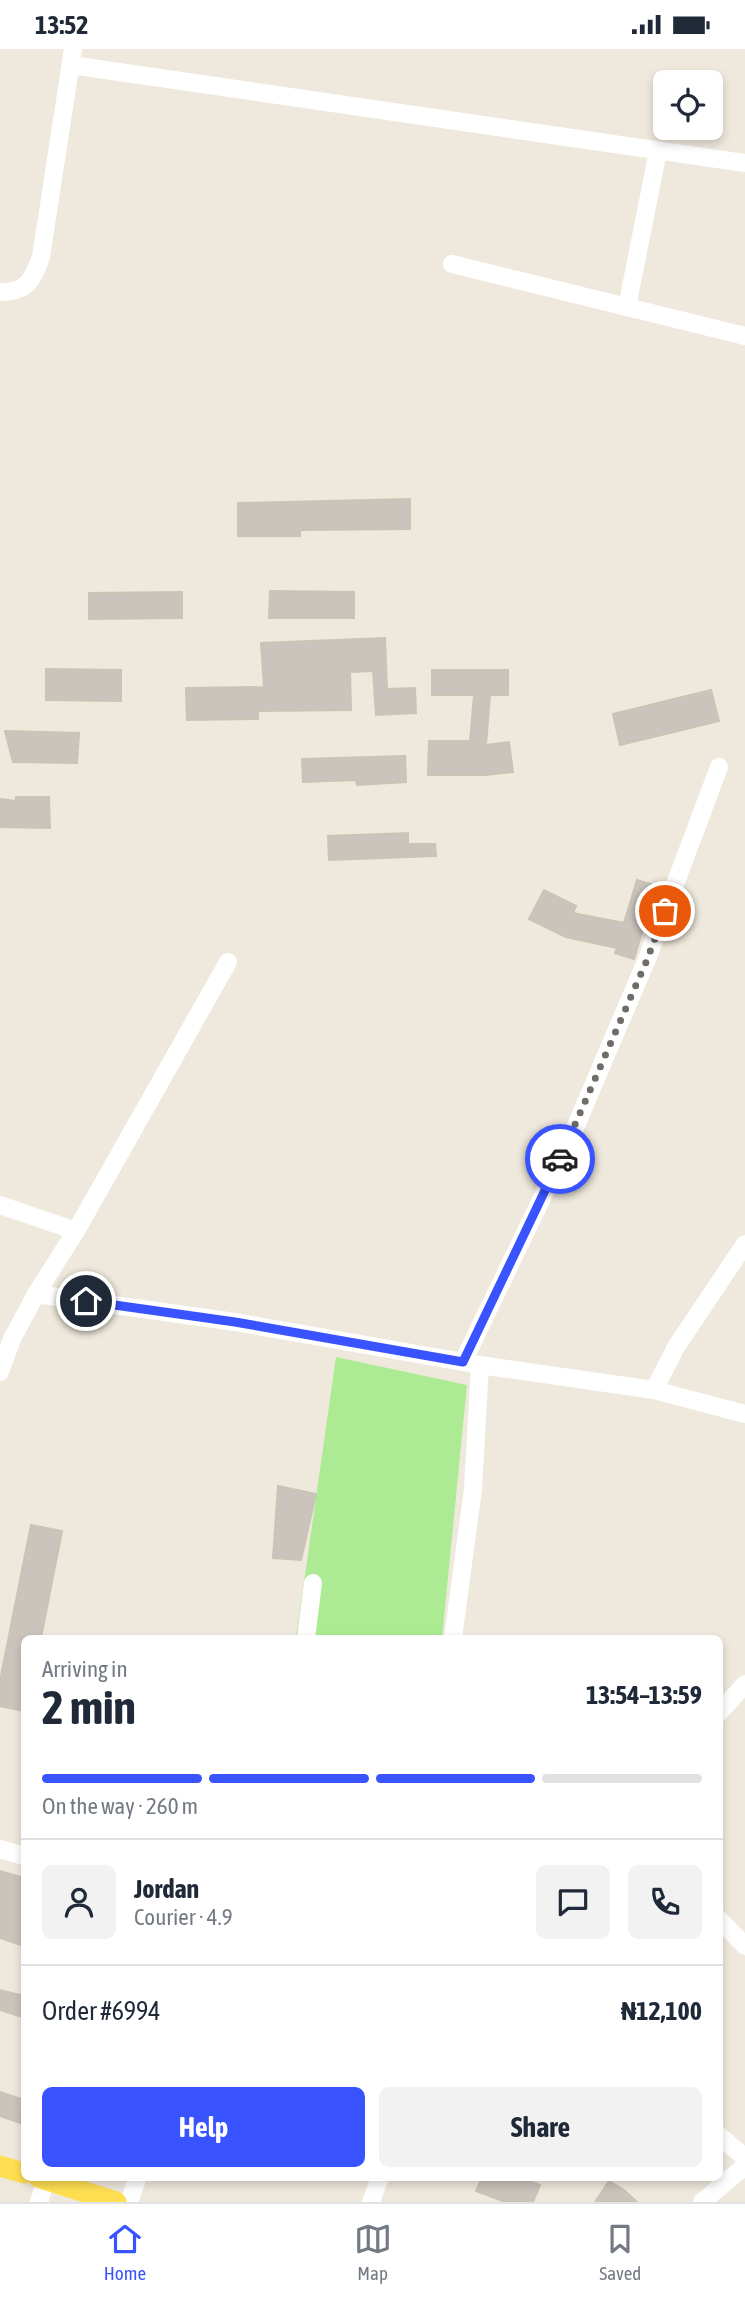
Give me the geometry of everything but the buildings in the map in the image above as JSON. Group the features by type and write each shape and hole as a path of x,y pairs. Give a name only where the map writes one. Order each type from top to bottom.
{"main road":[{"path":"0,2166 21,2172"},
{"path":"51,2181 116,2202"}],"street":[{"path":"0,292 16,292 33,279 41,257 72,57 364,106 745,163"},
{"path":"627,307 658,151"},
{"path":"452,264 745,336"},
{"path":"453,1635 474,1489 472,1363 647,960 719,767"},
{"path":"0,1372 12,1339 36,1294 76,1231 228,962"},
{"path":"0,1205 76,1231"},
{"path":"654,1389 676,1347 745,1244"},
{"path":"36,1294 235,1322 472,1363 654,1389 745,1414"},
{"path":"306,1635 313,1583"},
{"path":"723,1709 745,1684"},
{"path":"0,1849 21,1855"},
{"path":"723,1923 745,1946"},
{"path":"723,2139 745,2158"},
{"path":"702,2202 745,2166"},
{"path":"39,2202 42,2181"},
{"path":"129,2202 137,2181"},
{"path":"371,2202 379,2181"}],"green space":[{"path":"336,1357 467,1385 442,1635 296,1635"}],"way so far":[{"path":"560,1159 647,960 665,911"}],"route":[{"path":"86,1301 235,1322 463,1362 560,1159"}]}
